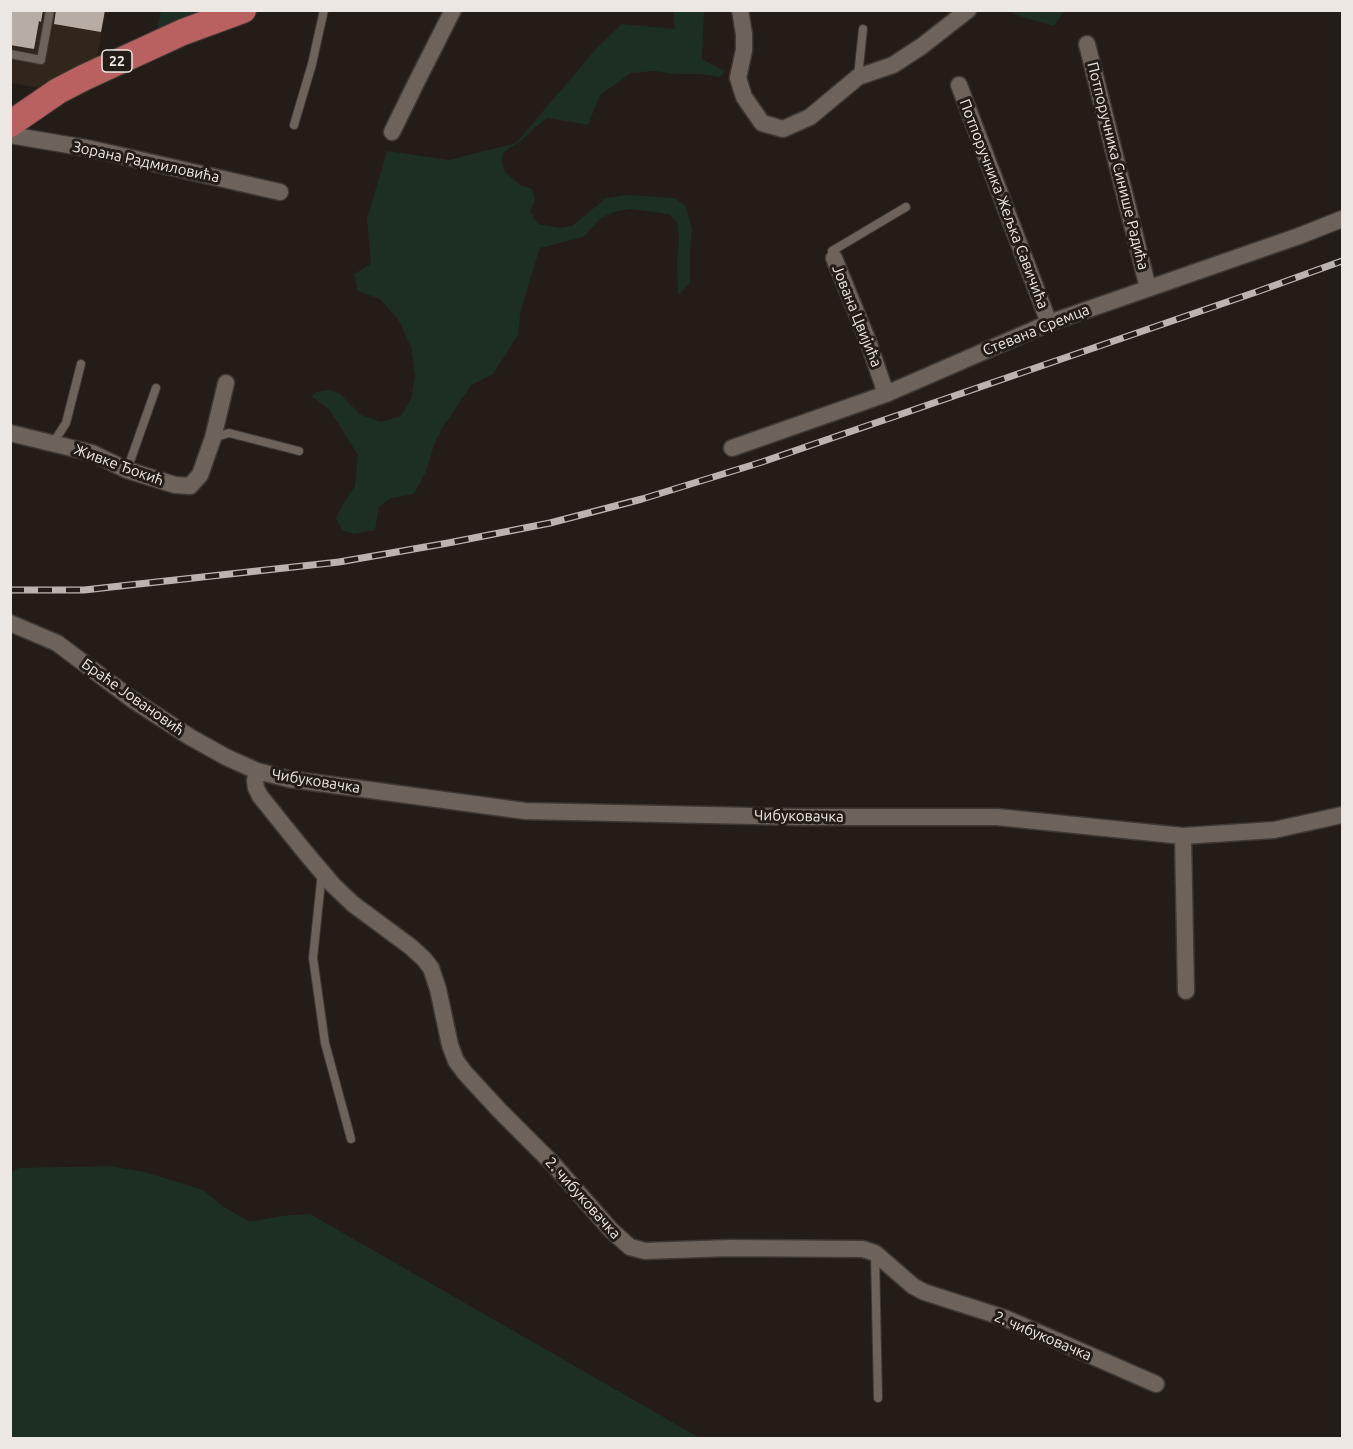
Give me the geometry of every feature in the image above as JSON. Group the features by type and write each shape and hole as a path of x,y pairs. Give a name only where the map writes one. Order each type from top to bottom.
{"main road":[{"path":"183,32 192,23 219,10"},
{"name":"22","path":"10,124 68,85 183,32 243,10"}],"street":[{"path":"392,132 453,10"},
{"path":"740,10 744,50 738,78 744,97 762,123 783,129 810,117 858,77 893,65 922,46 968,10"},
{"name":"Потпоручника Синише Радића","path":"1087,44 1148,288"},
{"name":"Потпоручника Жељка Савичића","path":"959,85 1049,323"},
{"name":"Зорана Радмиловића","path":"10,135 92,149 280,192"},
{"name":"Стевана Сремца","path":"732,448 886,394 1049,323 1342,219"},
{"name":"Јована Цвијића","path":"834,258 868,341 886,394"},
{"name":"Живке Ђокић","path":"10,433 92,453 128,470 175,485 190,486 200,475 213,438 226,383"},
{"name":"Браће Јовановић","path":"10,623 57,643 133,700 190,737 256,771"},
{"name":"Чибуковачка","path":"256,771 289,779 525,811 798,817 997,817 1183,836 1274,830 1342,815"},
{"name":"2. чибуковачка","path":"256,771 256,788 260,796 322,872 353,904 411,947 431,968 450,1045 456,1061 465,1073 553,1164 611,1230 630,1247 645,1251 730,1248 863,1250 875,1253 913,1287 1005,1318 1156,1384"},
{"path":"1183,836 1186,991"}],"lane":[{"path":"10,54 41,60 50,10"},
{"path":"294,125 312,64 324,10"},
{"path":"858,77 864,29"},
{"name":"Јована Цвијића","path":"834,258 832,251 906,207"},
{"path":"53,443 66,423 81,364"},
{"path":"128,470 156,388"},
{"path":"213,438 229,433 299,451"},
{"path":"322,872 313,958 325,1043 351,1139"},
{"path":"875,1253 878,1398"}],"shaded area":[{"path":"10,11 106,11 94,72 58,91 11,83"}],"green space":[{"path":"161,11 244,11 154,44"},
{"path":"673,11 704,11 702,59 725,71 720,77 654,71 631,73 600,95 588,125 547,118 522,140 503,153 502,163 505,172 520,185 532,189 535,199 530,211 538,224 559,228 572,226 606,198 627,195 674,198 685,205 692,229 690,283 678,295 679,238 677,222 669,214 630,209 613,212 601,218 583,237 540,248 520,315 518,335 493,374 471,385 441,430 426,472 414,494 392,498 379,506 375,530 354,534 343,531 336,518 355,486 358,455 329,409 312,397 316,392 328,390 339,393 361,415 381,422 401,416 411,399 415,376 411,347 398,319 380,299 358,291 354,274 371,264 367,219 387,151 449,160 516,143 596,49 622,24 675,29"},
{"path":"1012,11 1064,11 1054,26 1016,15"},
{"path":"108,1166 145,1172 203,1190 224,1207 250,1222 280,1216 310,1214 700,1438 11,1438 11,1172 19,1168"}],"building":[{"path":"10,10 43,10 34,49 10,45"},
{"path":"56,10 105,10 101,32 54,24"}],"railway":[{"path":"10,590 84,590 339,562 550,523 642,499 762,462 1342,261"}]}
